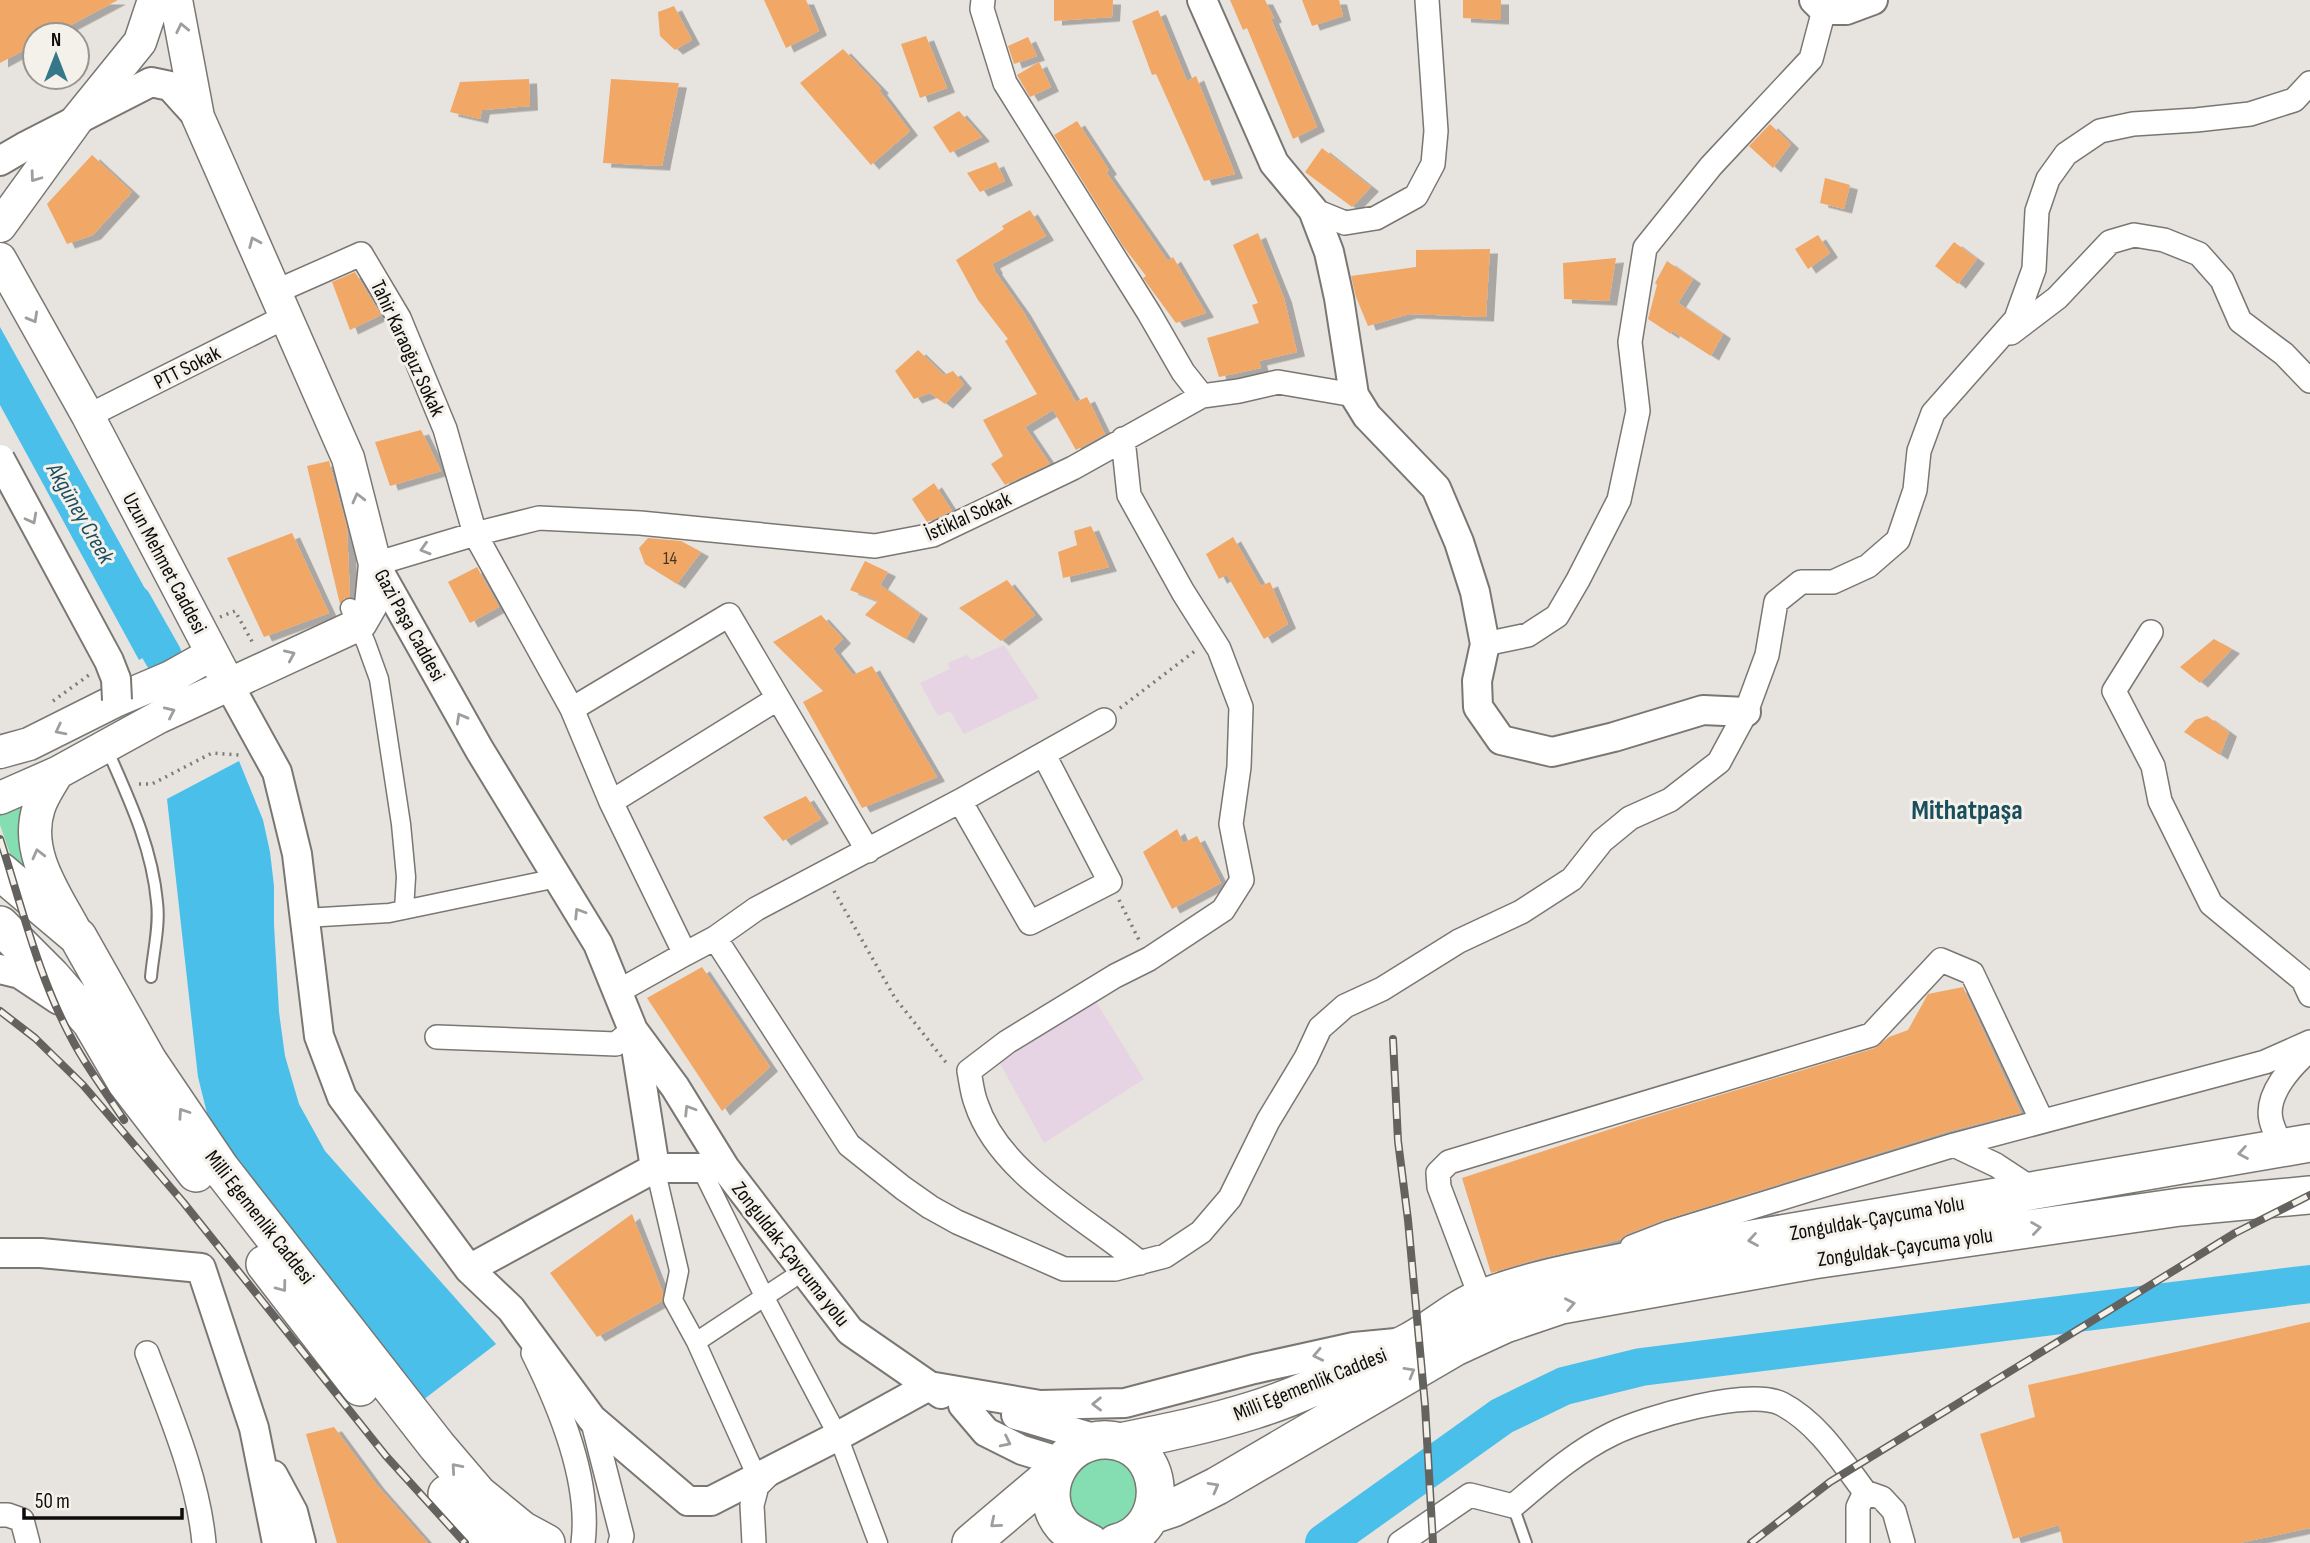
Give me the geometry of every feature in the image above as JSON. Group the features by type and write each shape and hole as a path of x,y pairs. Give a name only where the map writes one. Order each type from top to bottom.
{"highway":[{"name":"Milli Egemenlik Caddesi","path":"0,871 78,937 148,1061 221,1169 269,1233 323,1296 437,1446 478,1494 523,1530 545,1543"},
{"path":"0,925 51,976 91,1022 126,1082 375,1407 440,1486 484,1532 499,1543"},
{"name":"Zonguldak-Çaycuma Yolu","path":"1479,1312 1550,1277 1653,1256 2296,1145"},
{"name":"Zonguldak-Çaycuma yolu","path":"1479,1312 1561,1305 1813,1260 2180,1207 2310,1195"},
{"name":"Milli Egemenlik Caddesi","path":"1059,1466 1076,1448 1092,1441 1170,1432 1256,1410 1479,1312"},
{"path":"1116,1543 1124,1541 1173,1508 1217,1486 1455,1347 1479,1312"},
{"path":"1110,1441 1141,1454 1152,1468 1157,1485 1156,1502 1147,1526"},
{"path":"1059,1466 1051,1492 1054,1509 1075,1540"},
{"path":"971,1543 1059,1466"}],"main road":[{"path":"0,226 76,121 140,42 153,0"},
{"name":"Gazi Paşa Caddesi","path":"176,0 198,117 348,458 375,564"},
{"name":"Uzun Mehmet Caddesi","path":"0,259 89,416 229,685"},
{"path":"0,798 229,685 371,605 375,564"},
{"path":"21,745 170,677 205,640"},
{"path":"57,772 39,808 34,841 41,868 78,937"}],"street":[{"path":"983,0 982,9 1005,83 1183,372 1202,396"},
{"path":"1202,0 1274,163 1313,210 1329,252 1354,395 1367,416 1436,488 1464,555 1475,592 1485,644 1476,681 1478,707 1501,740 1552,752 1614,737 1703,710 1746,712"},
{"path":"1313,210 1345,223 1376,218 1416,196 1433,164 1436,131 1427,0"},
{"path":"1485,644 1528,635 1557,617 1619,500 1638,411 1630,342 1645,248 1711,166 1811,59 1819,5 1846,10 1873,0"},
{"path":"0,161 24,146 151,82 170,86 198,117"},
{"path":"715,938 849,1145 879,1171 939,1212 1064,1269 1115,1269 1165,1256 1201,1232 1230,1198 1268,1121 1306,1058 1320,1028 1345,1006 1382,989 1459,941 1521,912 1572,879 1602,841 1630,818 1670,800 1719,762 1746,712 1768,655 1776,602 1801,582 1833,582 1868,566 1898,540 1915,490 1919,451 1933,413 2016,319 2034,269 2037,211 2048,179 2066,154 2100,131 2133,124 2250,114 2294,100 2310,83"},
{"path":"1989,350 2056,298 2110,242 2134,235 2164,240 2199,254 2222,280 2240,321 2284,355 2310,381"},
{"name":"Tahir Karaoğuz Sokak","path":"280,304 361,254 398,318 445,429 475,534"},
{"name":"PTT Sokak","path":"89,416 280,304"},
{"name":"İstiklal Sokak","path":"375,564 539,518 640,523 875,546 933,535 1073,468 1202,396 1278,382 1354,395"},
{"path":"1124,439 1129,495 1183,592 1219,649 1241,707 1238,767 1231,824 1242,880 1223,911 1149,959 1115,976 1007,1042 969,1071 976,1103 989,1131 1016,1166 1140,1263"},
{"path":"0,459 109,661 116,679 117,700"},
{"path":"475,534 572,709 611,803 685,954"},
{"name":"Gazi Paşa Caddesi","path":"375,564 479,749 598,944 633,1030 674,1087 713,1168"},
{"path":"572,709 729,615 868,851"},
{"path":"353,616 379,679 401,824 406,877 404,910"},
{"path":"2151,632 2114,691 2153,766 2160,801 2211,904 2303,980 2310,995"},
{"path":"229,685 277,772 297,854 318,1036 342,1097 469,1269 511,1309 592,1419 688,1501 711,1501 929,1386 1040,1405 1125,1404 1316,1355 1354,1347 1410,1342"},
{"path":"611,803 777,699"},
{"path":"619,991 715,938 756,909 960,802 1104,720"},
{"path":"960,802 1030,923 1110,882 1044,755"},
{"path":"305,918 389,913 557,878"},
{"path":"1479,1312 1439,1187 1438,1173 1449,1162 1871,1034 1941,960 1972,973 2042,1121"},
{"path":"0,969 20,974 91,1022"},
{"path":"436,1037 616,1044 633,1030"},
{"path":"633,1030 654,1168 679,1271 673,1300 766,1472"},
{"path":"1550,1277 1668,1233 1954,1145 2265,1062 2310,1042"},
{"path":"2296,1145 2270,1118 2276,1090 2289,1067 2310,1049"},
{"path":"1954,1145 1975,1154 2035,1189"},
{"path":"469,1269 654,1168 713,1168 764,1296 838,1436 878,1543"},
{"name":"Zonguldak-Çaycuma yolu","path":"713,1168 805,1270 850,1331 929,1386 963,1405"},
{"path":"0,1253 40,1253 201,1268 260,1451 277,1543"},
{"path":"696,1342 805,1270"},
{"path":"511,1309 562,1416 582,1492 585,1532 583,1543"},
{"path":"147,1353 178,1436 202,1523 204,1543"},
{"path":"1400,1543 1471,1495 1513,1506 1561,1466 1612,1433 1694,1407 1744,1398 1780,1403 1822,1435 1866,1492 1882,1498 1894,1511 1903,1543"},
{"path":"963,1405 1032,1418 1110,1441"},
{"path":"963,1405 986,1432 1059,1466"},
{"path":"592,1419 622,1536 620,1543"},
{"path":"260,1451 293,1512 301,1543"},
{"path":"754,1543 752,1505 757,1486 766,1472"},
{"path":"1858,1543 1858,1507 1866,1492"},
{"path":"0,1515 22,1520 28,1543"}],"lane":[{"path":"110,745 148,851 158,904 151,977"},
{"path":"1513,1506 1526,1543"}],"path":[{"path":"205,640 235,611 256,649"},
{"path":"1104,720 1212,638"},
{"path":"21,745 43,709 109,661"},
{"path":"825,875 895,998 953,1070 969,1071"},
{"path":"1110,882 1149,959"}],"shaded area":[{"path":"1004,645 1039,698 964,734 950,711 938,716 920,683 950,669 948,663 967,655 971,660"},
{"path":"1096,1002 1144,1079 1044,1143 997,1058"}],"green space":[{"path":"30,799 36,879 15,868 0,825 0,814"},
{"path":"1097,1444 1152,1486 1120,1537 1073,1528 1061,1471"}],"water":[{"path":"0,327 174,641 139,660 0,405"},
{"path":"239,761 263,820 270,852 279,1012 285,1056 299,1104 325,1151 496,1344 423,1400 223,1142 207,1113 198,1077 167,799"}],"building":[{"path":"0,0 118,0 78,21 21,21 21,52 0,63"},
{"path":"764,0 806,0 819,31 786,48"},
{"path":"1054,0 1113,0 1112,17 1054,21"},
{"path":"1230,0 1265,0 1317,127 1293,139 1247,28 1243,30"},
{"path":"1302,0 1339,0 1343,16 1312,26"},
{"path":"1463,0 1501,0 1501,20 1463,18"},
{"path":"674,6 692,40 675,50 660,36 658,12"},
{"path":"1158,10 1187,81 1196,76 1235,174 1204,181 1156,74 1152,75 1132,21"},
{"path":"926,36 947,88 920,98 901,44"},
{"path":"1028,37 1037,56 1014,64 1008,46"},
{"path":"843,49 881,89 879,90 910,131 871,165 800,83"},
{"path":"1039,62 1051,87 1030,97 1017,75"},
{"path":"529,79 530,106 482,110 480,119 450,112 460,82"},
{"path":"611,79 679,83 662,166 603,163"},
{"path":"959,111 982,137 950,153 933,127"},
{"path":"1077,121 1109,170 1106,172 1168,261 1173,257 1206,313 1176,323 1143,278 1146,276 1123,246 1054,135"},
{"path":"1770,124 1791,144 1773,168 1749,146"},
{"path":"1322,148 1371,187 1352,207 1305,172"},
{"path":"92,155 132,192 93,235 67,244 47,204"},
{"path":"996,162 1005,181 980,192 967,173"},
{"path":"1825,178 1850,185 1844,209 1820,203"},
{"path":"1030,210 1046,236 992,264 994,270 1023,311 1076,402 1087,397 1105,434 1076,450 1053,410 1025,427 1050,464 1005,485 991,464 1003,456 983,420 1037,394 1005,341 1008,339 978,300 956,260 1004,229 1002,226"},
{"path":"1258,233 1284,298 1297,352 1259,361 1261,368 1219,377 1207,338 1259,323 1252,305 1258,303 1233,245"},
{"path":"1818,235 1830,253 1808,269 1795,249"},
{"path":"1954,242 1977,259 1958,284 1935,266"},
{"path":"1490,249 1486,317 1409,314 1368,326 1351,276 1416,267 1416,250"},
{"path":"1616,258 1609,301 1564,299 1563,263"},
{"path":"1667,261 1693,279 1678,303 1723,334 1711,356 1648,319 1657,285 1655,283"},
{"path":"355,272 381,315 350,330 332,282"},
{"path":"918,350 944,375 953,371 964,384 945,404 930,393 914,399 895,371"},
{"path":"421,430 441,471 390,486 375,442"},
{"path":"329,461 347,528 350,597 340,604 307,466"},
{"path":"934,483 952,511 927,522 912,499"},
{"path":"1091,526 1109,567 1063,578 1058,552 1077,545 1074,531"},
{"path":"292,533 329,613 264,637 227,558"},
{"path":"1233,537 1261,586 1270,582 1288,624 1264,639 1227,575 1219,579 1206,554"},
{"path":"648,538 681,541 701,552 677,584 645,564 639,548"},
{"path":"865,561 888,572 880,585 920,614 906,639 865,615 878,601 850,590"},
{"path":"477,567 499,607 470,623 448,582"},
{"path":"1007,580 1035,615 1001,641 959,608"},
{"path":"821,615 843,639 833,649 853,675 872,666 937,777 862,808 803,702 823,691 773,642"},
{"path":"2214,639 2232,649 2200,683 2180,667"},
{"path":"2207,716 2229,732 2220,755 2184,732 2195,720"},
{"path":"806,796 821,819 783,841 763,817"},
{"path":"1177,829 1183,843 1197,836 1221,883 1172,909 1143,852"},
{"path":"702,967 770,1067 722,1111 647,998"},
{"path":"1963,987 2021,1113 1950,1131 1664,1220 1627,1234 1621,1239 1491,1273 1462,1178 1641,1119 1875,1048 1889,1037 1908,1030 1928,994"},
{"path":"632,1214 663,1293 662,1301 597,1337 550,1273"},
{"path":"2310,1322 2310,1528 2239,1543 2063,1543 2059,1525 2013,1539 1980,1434 2035,1417 2028,1385"},
{"path":"334,1427 376,1484 428,1543 337,1543 306,1434"}],"waterway":[{"name":"Akgüney Creek","path":"133,603 163,656"},
{"path":"1324,1543 1502,1416 1564,1386 1641,1367 2310,1284"}],"railway":[{"path":"0,839 32,943 62,1019 85,1062 124,1120"},
{"path":"0,1011 35,1038 83,1085 183,1202 386,1456 465,1543"},
{"path":"1393,1039 1398,1141 1425,1405 1433,1543"},
{"path":"1751,1543 1830,1482 2235,1233 2310,1195"}],"district":[{"name":"Mithatpaşa","path":"1967,809"}]}
